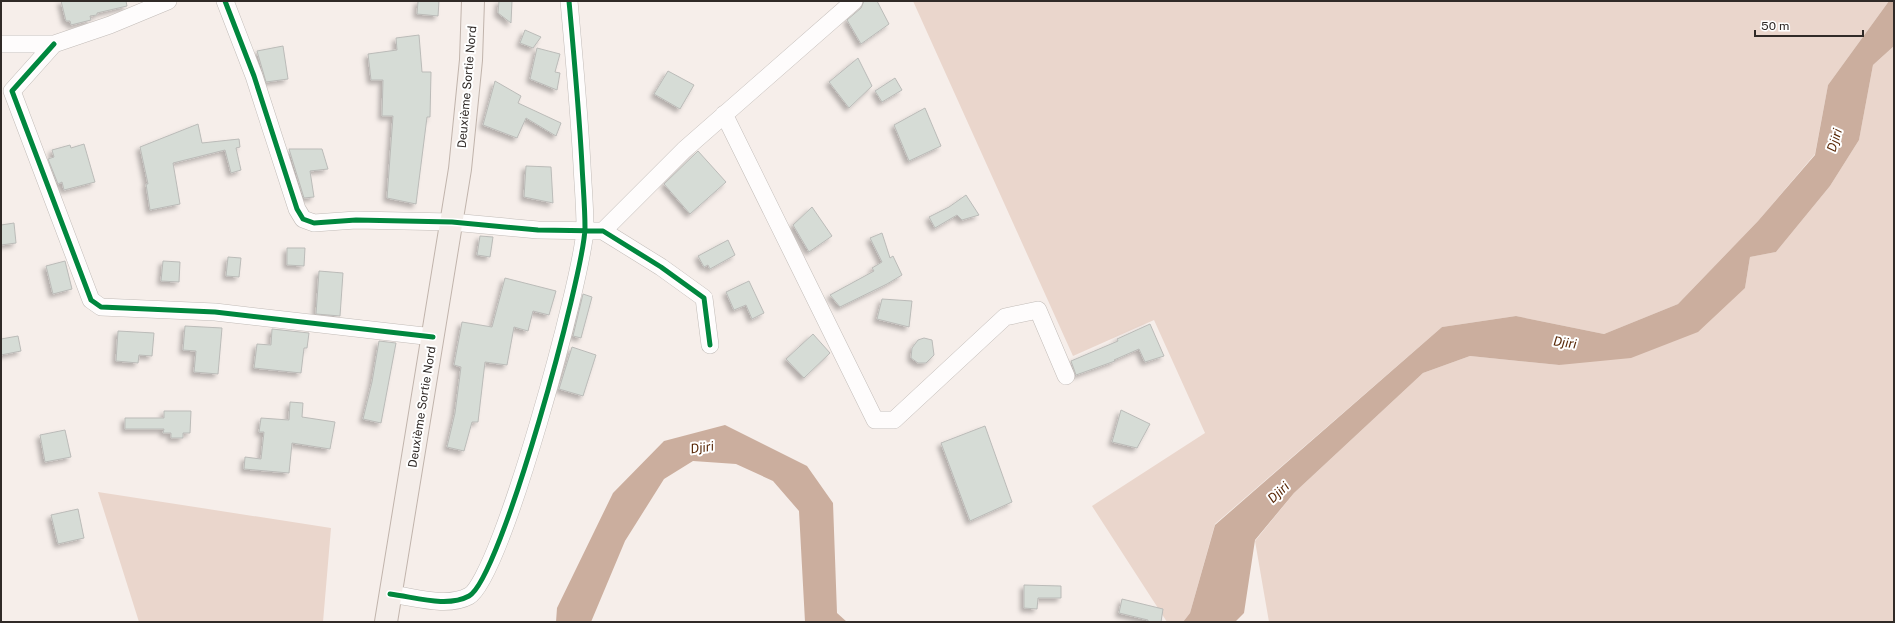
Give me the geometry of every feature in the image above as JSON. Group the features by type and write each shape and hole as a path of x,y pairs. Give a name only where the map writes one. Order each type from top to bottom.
{"main road":[{"name":"Deuxième Sortie Nord","path":"386,622 460,170 474,1"}],"street":[{"path":"1,44 54,44 110,25 168,1"},
{"path":"226,1 254,76 273,136 302,218 314,223 356,220 452,222 538,230 585,229 603,231 661,267 704,298 710,345"},
{"path":"390,594 449,602 471,595 485,577 507,521 546,397 573,295 585,229 578,98 569,1"},
{"path":"603,231 684,150 854,1"},
{"path":"54,44 7,92 91,300 101,307 215,312 433,337"},
{"path":"724,114 875,420 894,420 1005,317 1038,310 1066,376"}],"shaded area":[{"path":"913,1 1889,1 1828,85 1815,154 1758,221 1678,304 1604,334 1516,316 1442,327 1215,524 1190,613 1183,622 1167,622 1092,506 1205,433 1154,320 1073,356"},
{"path":"1894,46 1894,622 1269,622 1255,541 1294,493 1423,373 1470,356 1559,365 1745,288 1750,257 1776,252 1830,186 1859,140 1873,65"},
{"path":"98,492 331,528 323,622 139,622"}],"water":[{"name":"Djiri","path":"1889,1 1894,1 1894,46 1873,65 1859,140 1830,186 1776,252 1750,257 1745,288 1698,332 1631,358 1559,365 1470,356 1423,373 1294,493 1255,540 1244,613 1235,622 1183,622 1190,613 1215,525 1442,327 1516,316 1604,334 1678,304 1758,221 1815,155 1828,85"},
{"name":"Djiri","path":"725,425 807,466 833,503 837,613 847,622 805,622 799,511 773,481 736,464 693,461 664,479 625,541 591,622 556,622 557,608 613,493 664,441"}],"building":[{"path":"61,1 126,1 127,6 97,13 97,15 90,16 91,20 71,25 70,21 66,21"},
{"path":"418,1 439,1 438,16 417,14"},
{"path":"499,1 512,1 511,23 498,13"},
{"path":"864,1 877,1 889,24 861,44 847,20 861,8"},
{"path":"525,30 541,37 533,48 520,43"},
{"path":"419,35 422,72 431,72 430,117 427,117 416,204 387,198 393,116 382,116 383,80 371,80 368,54 397,50 396,38"},
{"path":"283,46 288,79 266,82 257,51"},
{"path":"537,48 560,54 555,72 560,73 557,90 530,79"},
{"path":"858,58 872,86 849,108 829,82"},
{"path":"668,71 694,85 680,109 654,94"},
{"path":"895,78 902,90 882,102 875,91"},
{"path":"495,81 521,96 518,103 561,123 556,136 526,118 517,138 483,125"},
{"path":"925,108 941,146 909,161 894,125"},
{"path":"198,124 202,143 239,139 240,147 236,148 241,170 231,173 225,150 173,163 180,204 150,210 146,184 148,184 140,147"},
{"path":"84,144 95,182 64,190 62,182 58,184 48,159 54,157 52,150 70,145 71,148"},
{"path":"289,149 322,149 328,169 310,171 314,197 304,198"},
{"path":"698,151 726,182 690,214 664,184"},
{"path":"526,166 551,167 553,203 524,197"},
{"path":"966,195 979,215 962,220 957,215 935,228 929,217 949,207"},
{"path":"812,207 832,236 809,252 793,225"},
{"path":"14,223 16,243 1,245 1,225"},
{"path":"882,233 890,258 893,256 902,275 840,307 830,295 874,271 872,268 882,262 870,238"},
{"path":"480,236 493,237 490,257 477,255"},
{"path":"728,240 735,255 710,269 708,265 704,267 698,256"},
{"path":"287,248 305,248 304,266 287,265"},
{"path":"228,257 241,258 239,277 226,276"},
{"path":"65,261 72,289 53,294 46,266"},
{"path":"163,261 180,262 179,282 161,281"},
{"path":"319,271 343,273 340,316 316,314"},
{"path":"505,278 556,291 549,315 533,311 528,331 514,327 507,365 485,362 478,422 472,422 464,451 447,447 455,413 461,367 454,365 462,322 492,327"},
{"path":"749,281 764,313 752,319 746,305 734,310 726,292"},
{"path":"583,294 592,297 581,338 573,336"},
{"path":"882,299 912,301 909,327 877,319"},
{"path":"1150,324 1164,356 1145,362 1139,349 1114,360 1115,361 1076,375 1071,361 1118,341 1117,339"},
{"path":"185,326 222,328 218,374 194,372 196,351 183,350"},
{"path":"272,329 309,333 307,348 304,348 301,373 254,368 257,344 271,345"},
{"path":"118,331 154,333 152,356 139,355 138,363 116,361"},
{"path":"813,334 830,353 804,378 786,359"},
{"path":"18,336 21,351 1,355 1,339"},
{"path":"924,338 932,340 934,355 926,363 918,363 911,358 912,348 918,340"},
{"path":"379,341 396,343 381,423 363,419 372,382"},
{"path":"572,347 596,355 583,396 559,389"},
{"path":"290,402 303,403 302,417 335,422 330,449 292,443 289,473 244,469 245,457 261,459 264,432 259,432 261,418 289,420"},
{"path":"1121,410 1150,424 1137,448 1112,442"},
{"path":"164,411 191,411 190,433 183,433 183,438 171,438 171,433 163,433 164,429 125,429 125,418 164,418"},
{"path":"985,426 1012,502 970,521 941,443"},
{"path":"65,430 71,457 45,462 40,435"},
{"path":"78,509 84,538 58,544 51,515"},
{"path":"1024,585 1061,586 1061,598 1038,598 1037,609 1024,608"},
{"path":"1122,599 1163,609 1161,622 1148,622 1148,620 1119,613"}],"cycle path":[{"path":"225,1 254,76 297,209 303,219 314,223 356,220 452,222 538,230 603,231 661,267 704,298 710,345"},
{"path":"390,594 431,601 451,601 469,596 483,577 500,538 520,484 539,422 571,302 581,256 585,228 575,63 569,1"},
{"path":"54,44 12,91 91,300 101,307 215,312 433,337"}]}
